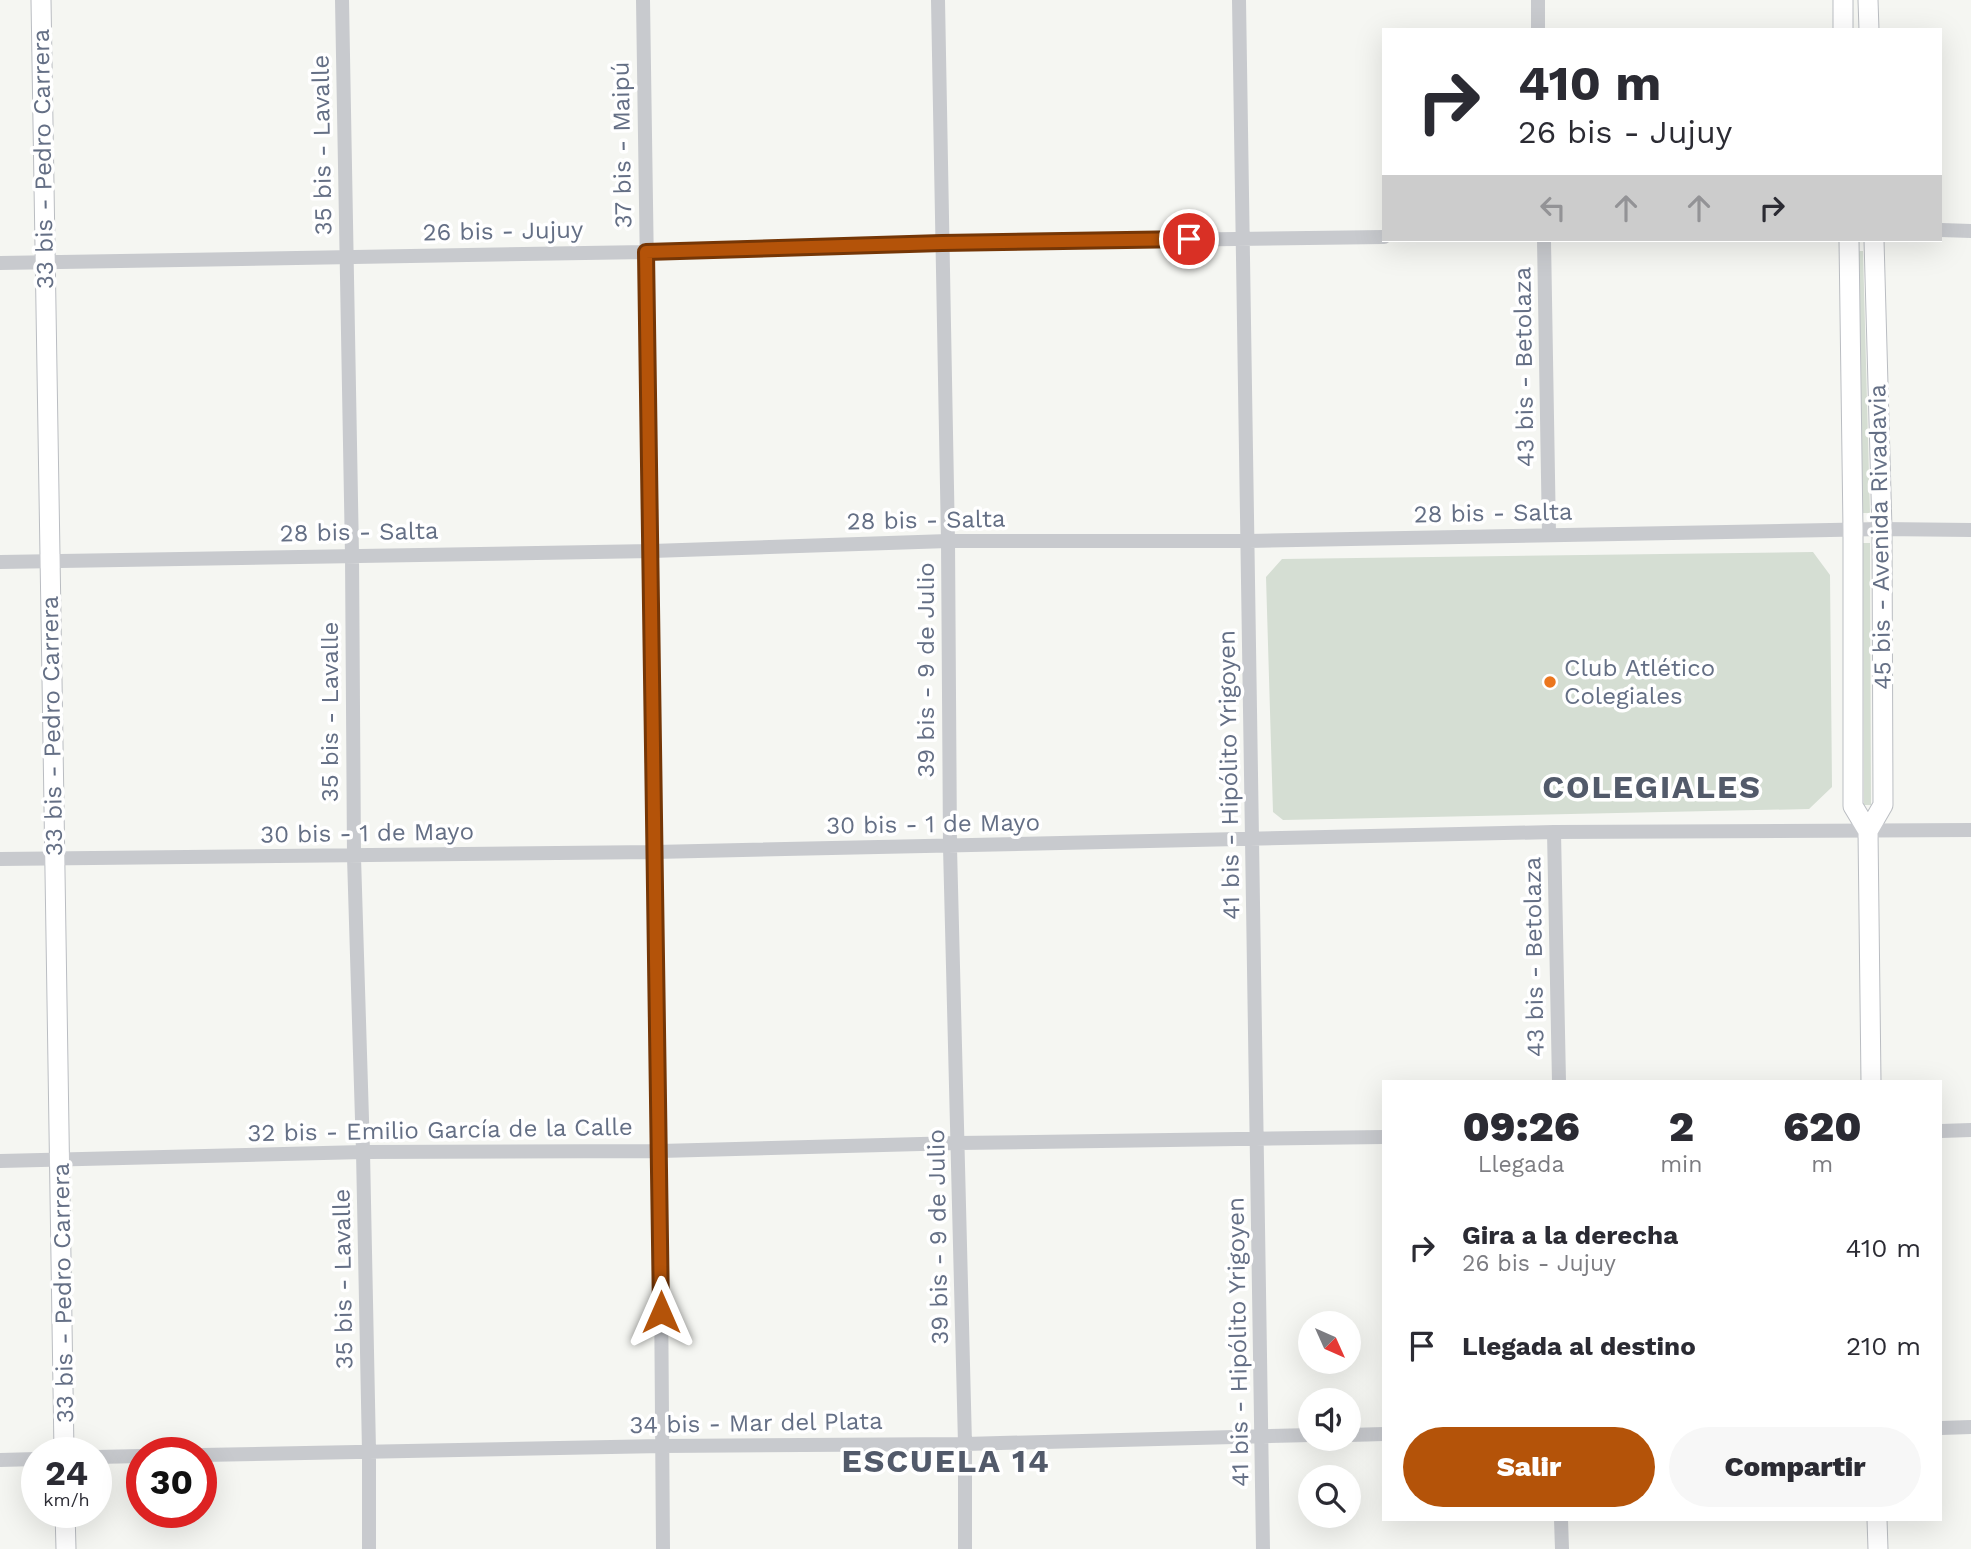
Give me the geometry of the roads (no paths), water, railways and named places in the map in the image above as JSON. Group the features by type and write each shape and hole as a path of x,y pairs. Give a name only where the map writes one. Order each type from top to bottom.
{"main road":[{"name":"33 bis - Pedro Carrera","path":"41,0 54,858 62,1160 64,1437"},
{"path":"1843,0 1843,28"},
{"path":"1868,0 1869,28"},
{"name":"45 bis - Avenida Rivadavia","path":"1849,242 1853,806 1868,831"},
{"name":"45 bis - Avenida Rivadavia","path":"1871,1080 1868,831 1883,804 1882,529 1874,242"},
{"path":"1877,1521 1878,1549"},
{"path":"65,1528 66,1549"}],"street":[{"name":"35 bis - Lavalle","path":"342,0 348,256 354,856 363,1152 369,1549"},
{"name":"37 bis - Maipú","path":"643,0 660,1150 663,1549"},
{"name":"39 bis - 9 de Julio","path":"938,0 948,541 950,847 965,1444 965,1549"},
{"name":"41 bis - Hipólito Yrigoyen","path":"1239,0 1263,1549"},
{"path":"1538,0 1538,28"},
{"path":"1942,230 1971,230"},
{"name":"26 bis - Jujuy","path":"0,263 646,252 942,243 1382,237"},
{"name":"43 bis - Betolaza","path":"1544,242 1549,535"},
{"name":"28 bis - Salta","path":"0,562 652,551 948,541 1249,541 1882,529 1971,530"},
{"name":"30 bis - 1 de Mayo","path":"0,859 950,847 1554,832 1971,830"},
{"name":"43 bis - Betolaza","path":"1554,832 1559,1080"},
{"path":"1942,1131 1971,1130"},
{"name":"32 bis - Emilio García de la Calle","path":"0,1161 363,1152 660,1150 1382,1137"},
{"path":"1942,1428 1971,1427"},
{"path":"1361,1435 1382,1434"},
{"name":"34 bis - Mar del Plata","path":"217,1455 662,1446 965,1444 1298,1435"},
{"path":"0,1460 21,1459"},
{"path":"1562,1521 1562,1549"}],"place":[{"name":"Club Atlético Colegiales","path":"1550,682"}],"district":[{"name":"COLEGIALES","path":"1652,787"},
{"name":"ESCUELA 14","path":"946,1461"}]}
